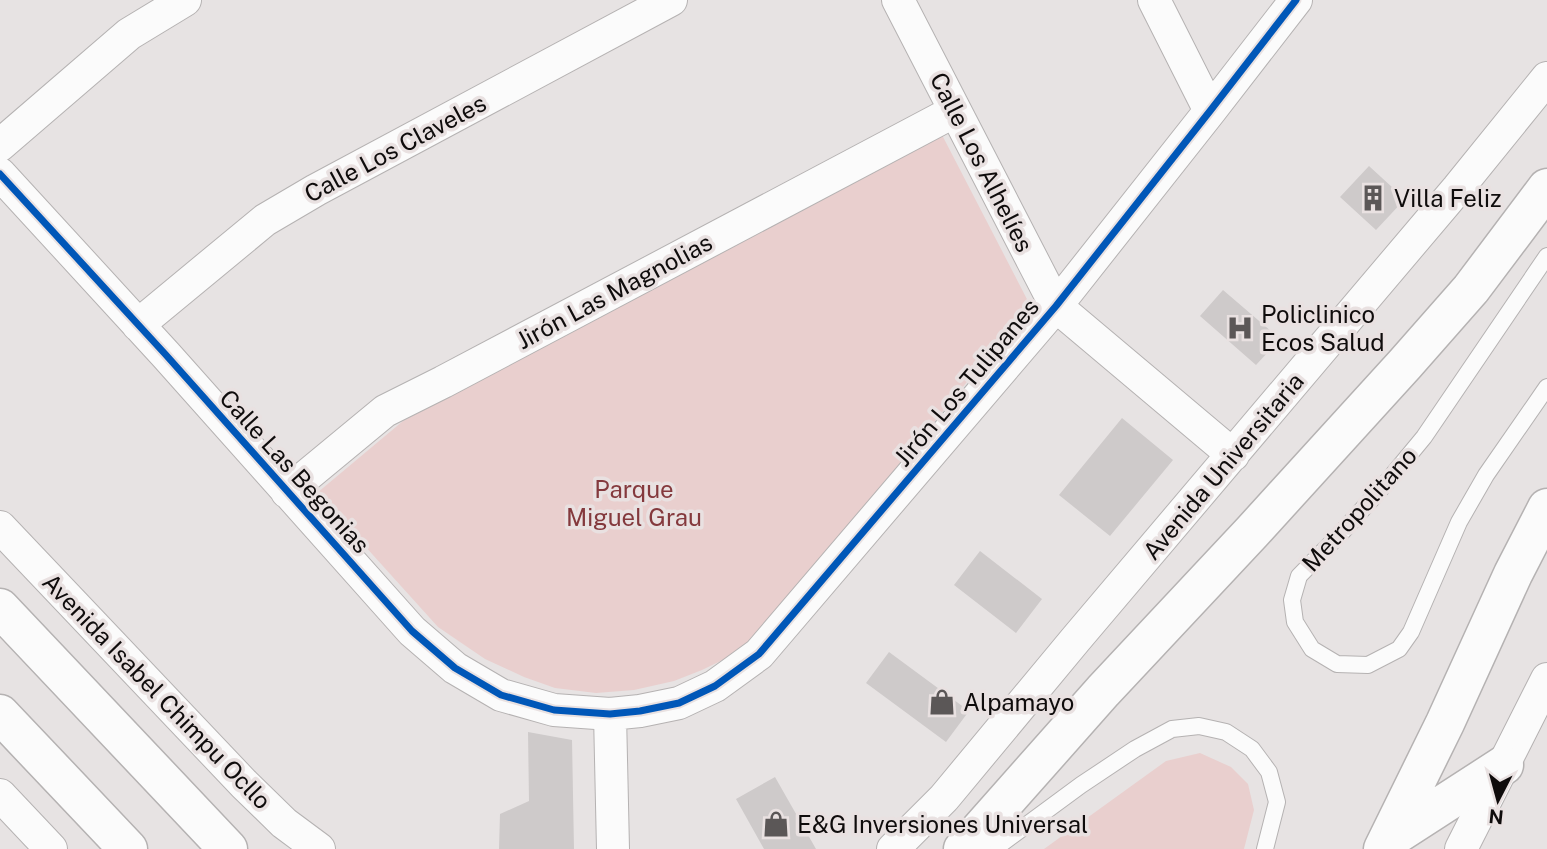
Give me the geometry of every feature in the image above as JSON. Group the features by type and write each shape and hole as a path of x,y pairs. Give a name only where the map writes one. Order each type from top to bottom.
{"main road":[{"path":"962,849 1111,682 1405,364 1471,289 1547,188"},
{"path":"1385,845 1547,508"},
{"path":"0,608 229,849"},
{"path":"0,714 128,849"},
{"path":"1385,845 1504,765"}],"street":[{"path":"0,145 129,34 185,0"},
{"name":"Calle Los Claveles","path":"138,325 265,220 336,179 671,0"},
{"name":"Calle Los Alhelíes","path":"898,0 1056,306 1233,455"},
{"path":"1154,0 1210,111"},
{"name":"Jirón Los Tulipanes","path":"610,714 679,703 716,686 759,654 1056,306 1296,0"},
{"name":"Avenida Universitaria","path":"893,849 944,798 1458,188 1547,78"},
{"name":"Jirón Las Magnolias","path":"287,492 385,411 955,111"},
{"name":"Calle Las Begonias","path":"0,174 412,631 454,668 501,695 554,710 610,714"},
{"name":"Avenida Isabel Chimpu Ocllo","path":"0,527 244,784 284,823 319,849"},
{"path":"1461,849 1547,679"},
{"path":"610,714 613,849"},
{"path":"0,795 51,849"}],"lane":[{"name":"Metropolitano","path":"1547,256 1423,437 1386,483 1299,576 1292,600 1295,622 1312,649 1337,664 1368,665 1399,649 1411,632 1459,522 1486,475 1547,387"},
{"path":"994,849 1080,785 1135,750 1172,729 1199,726 1226,732 1252,749 1269,772 1277,802 1265,849"}],"green space":[{"name":"Parque Miguel Grau","path":"941,133 1030,305 762,632 735,654 674,681 634,690 596,693 555,688 524,677 485,659 438,627 317,493 403,421"},
{"path":"1200,753 1231,767 1248,784 1254,810 1244,849 1044,849 1166,761"}],"building":[{"name":"Villa Feliz","path":"1369,166 1405,199 1376,230 1340,197"},
{"name":"Policlinico Ecos Salud","path":"1223,290 1280,339 1256,365 1200,316"},
{"path":"1122,418 1173,460 1110,536 1059,495"},
{"path":"980,551 1042,599 1016,633 954,585"},
{"path":"889,652 969,711 946,742 866,683"},
{"path":"528,732 572,740 574,849 499,849 500,814 529,801"},
{"name":"E&G Inversiones Universal","path":"775,777 816,849 764,849 736,799"}],"cycle path":[{"path":"0,174 412,631 455,668 501,695 554,710 610,714 640,711 679,703 715,686 759,654 1056,306 1296,0"}],"place":[{"name":"Villa Feliz","path":"1373,198"},
{"name":"Policlinico Ecos Salud","path":"1240,328"},
{"name":"Alpamayo","path":"942,702"},
{"name":"E&G Inversiones Universal","path":"776,824"}]}
